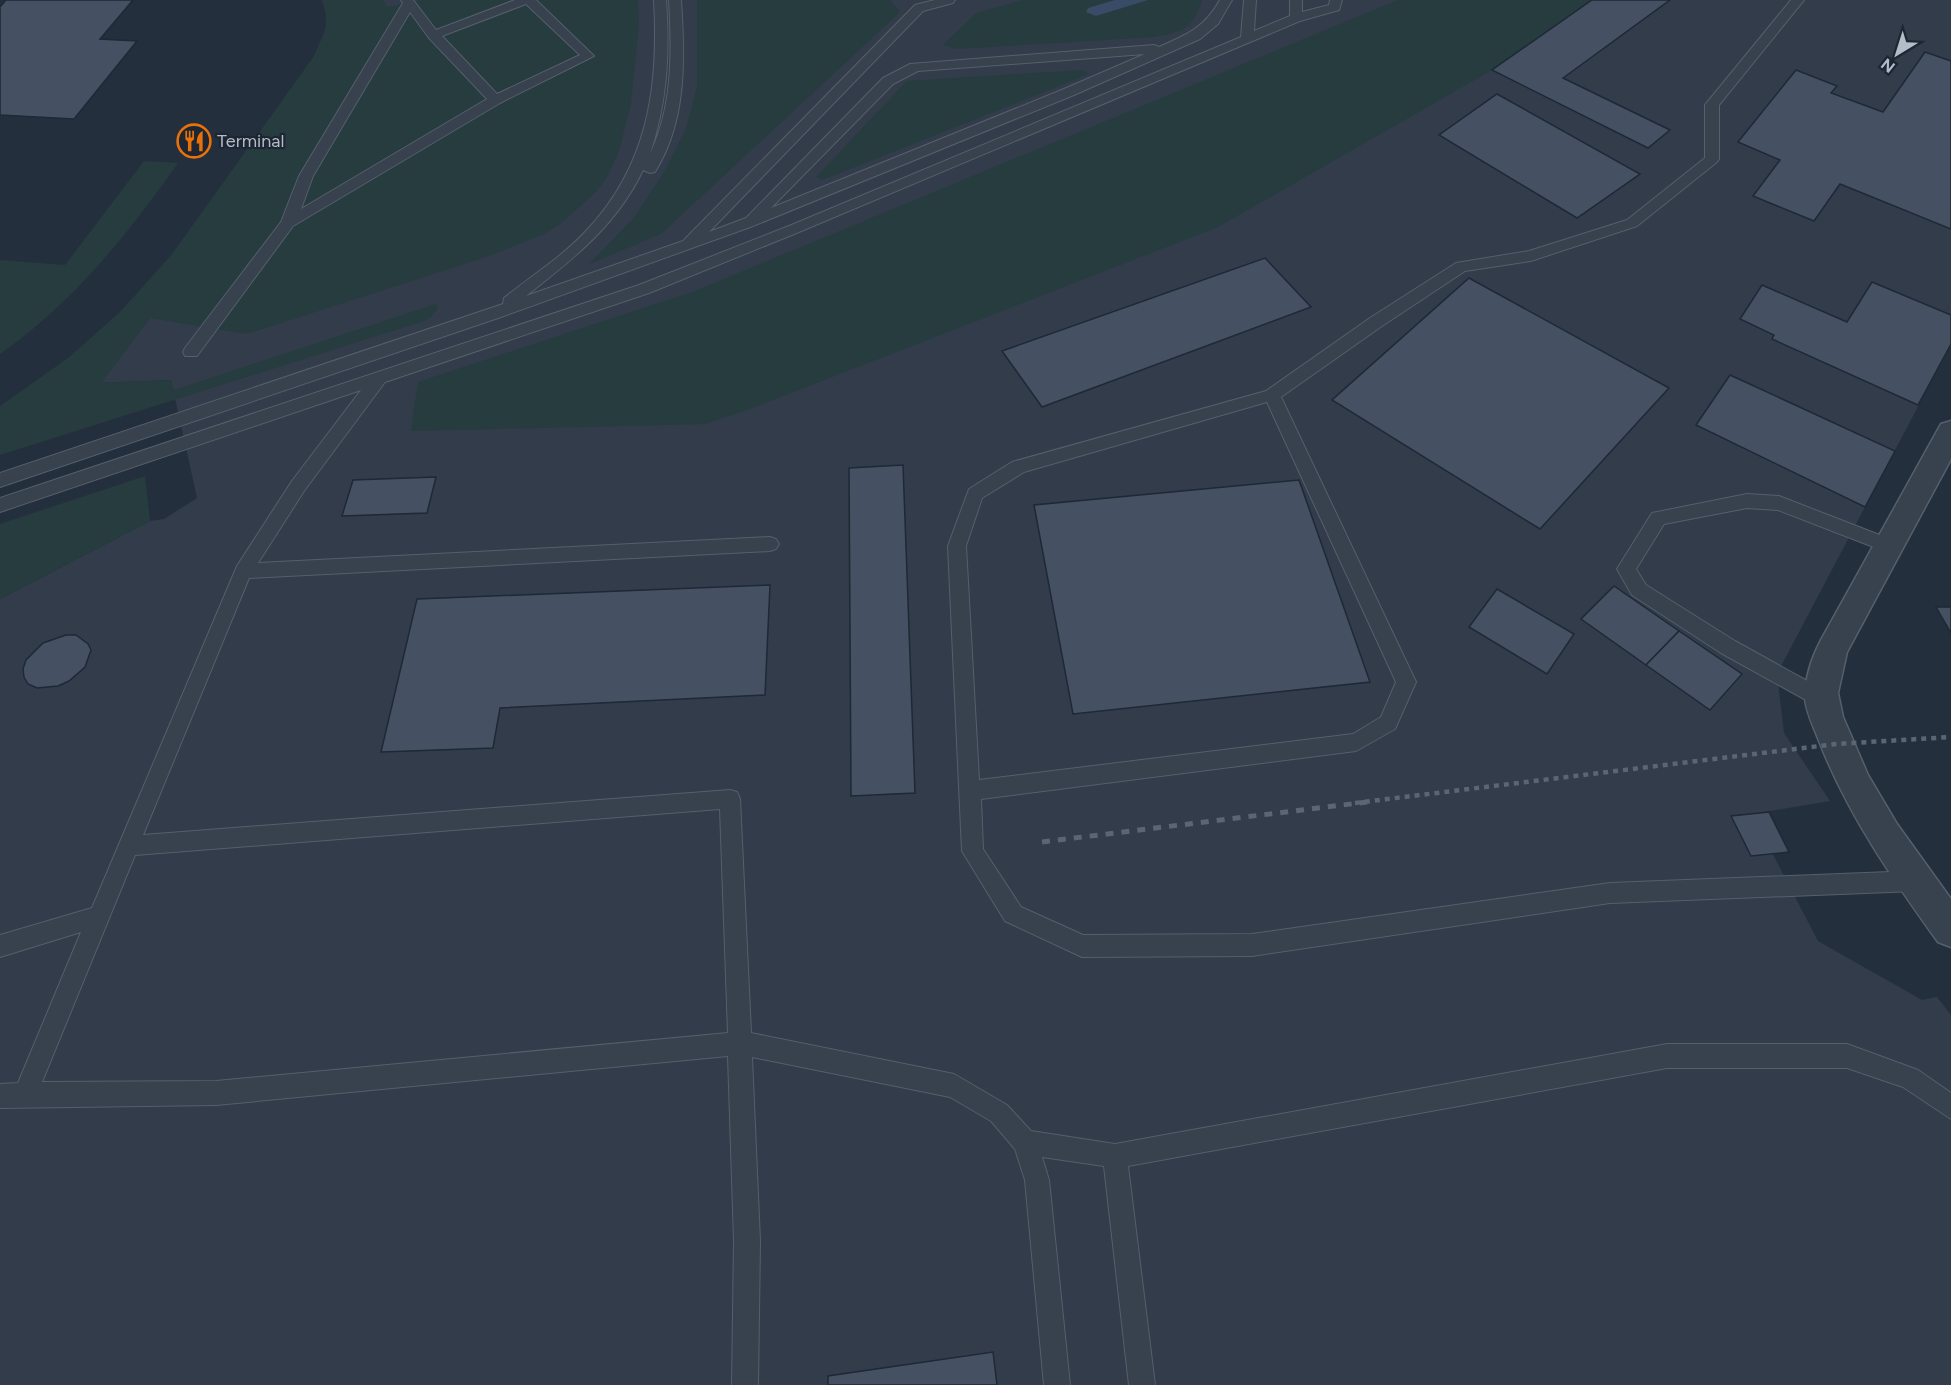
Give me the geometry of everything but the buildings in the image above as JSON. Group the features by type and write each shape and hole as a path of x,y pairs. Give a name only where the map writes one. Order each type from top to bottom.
{"street":[{"path":"1951,432 1832,650 1825,673 1822,699 1833,737 1849,774 1916,880 1951,929"}],"lane":[{"path":"288,223 495,100 588,56 528,0 434,35"},
{"path":"25,1094 129,846 249,571 298,486 377,378 495,313 589,237 614,210 630,185 650,134 659,101 663,26 660,0"},
{"path":"249,571 398,371 522,303 597,242 621,215 639,190 654,162 673,109 676,84 675,0"},
{"path":"644,289 894,36 916,4 949,0"},
{"path":"0,480 495,313 748,223 1069,92 1195,36 1214,21 1226,0"},
{"path":"1247,40 1250,0"},
{"path":"1296,0 1296,18"},
{"path":"0,505 644,289 1296,18 1351,0"},
{"path":"1798,0 1712,105 1712,159 1632,223 1531,256 1461,267 1376,322 1272,395 1018,467 975,494 957,546 973,851 1013,914 1082,946 1252,945 1610,893 1916,880"},
{"path":"190,352 288,223 306,176 408,1 434,35 495,100"},
{"path":"748,223 888,81 915,66 1169,48"},
{"path":"970,791 1356,742 1388,723 1406,682 1272,395"},
{"path":"1822,699 1728,647 1639,590 1626,569 1658,518 1747,501 1779,503 1889,546"},
{"path":"249,571 770,544"},
{"path":"129,846 730,799 747,1241 745,1385"},
{"path":"0,946 100,916"},
{"path":"0,1096 216,1094 741,1043 954,1086 999,1113 1025,1142 1037,1180 1057,1385"},
{"path":"1025,1142 1115,1156 1667,1056 1846,1056 1910,1078 1951,1107"},
{"path":"1115,1156 1142,1385"}],"shaded area":[{"path":"322,0 1951,0 1951,344 1777,674 1784,733 1830,801 1752,814 1818,941 1922,1000 1937,997 1951,1015 1951,1385 0,1385 0,599 150,521 164,519 197,498 171,380 100,383 196,258 295,84 314,56 326,29 327,16"}],"green space":[{"path":"322,0 383,0 387,7 421,0 638,0 639,23 631,103 619,151 607,177 596,192 559,225 542,235 483,258 247,334 150,318 101,383 171,380 174,390 436,304 438,308 431,317 424,321 0,455 0,406 68,358 120,312 172,254 314,56 321,42 326,22"},
{"path":"697,0 890,0 900,12 661,234 589,264 634,218 664,172 686,129 697,87"},
{"path":"1022,0 1202,0 1195,17 1186,27 1154,37 956,49 943,45 976,13"},
{"path":"1398,0 1592,0 1492,70 1218,227 750,409 705,424 411,431 418,382 695,291"},
{"path":"1083,70 1089,74 822,180 816,177 907,81"},
{"path":"144,161 178,163 119,241 75,290 51,313 0,354 0,260 65,265"},
{"path":"145,476 150,521 0,599 0,524"}],"water":[{"path":"1115,0 1148,0 1096,16 1086,12 1088,8"}],"railway":[{"path":"1355,803 1836,744 1951,737"},
{"path":"1042,842 1367,802"}],"place":[{"name":"Terminal","path":"194,141"}]}
